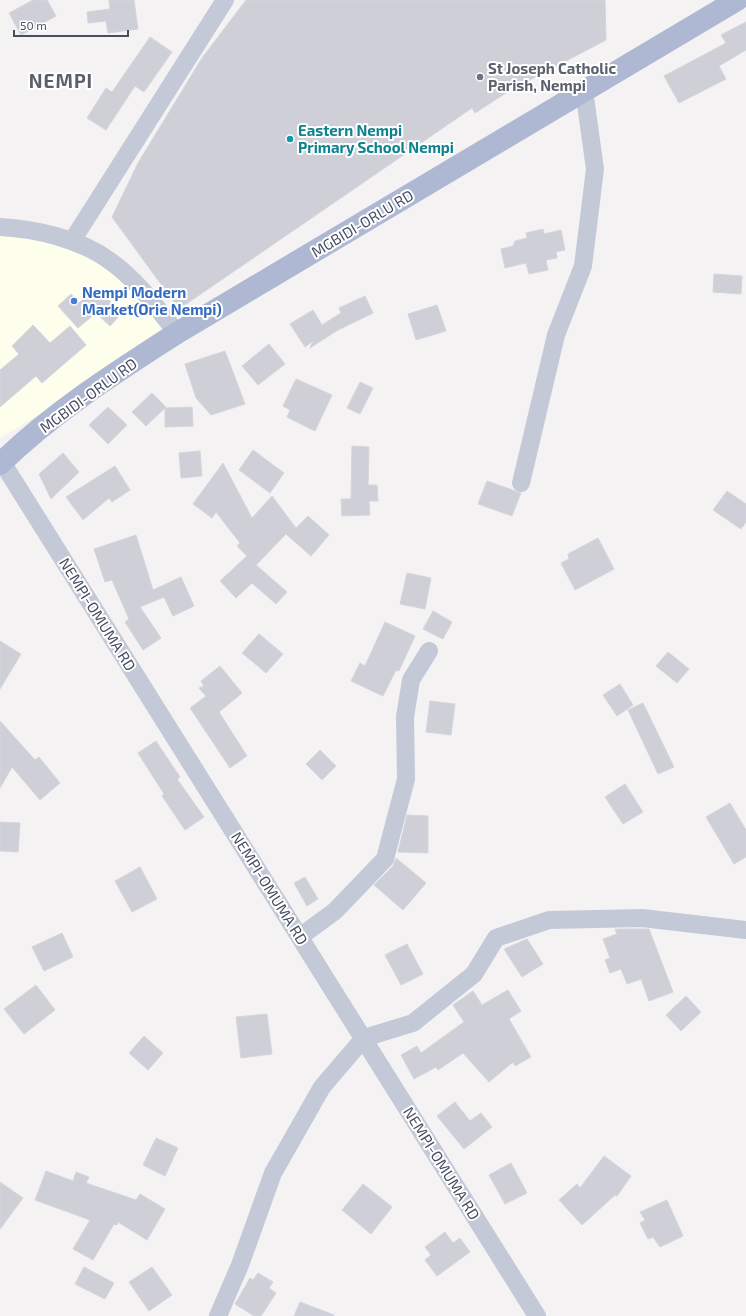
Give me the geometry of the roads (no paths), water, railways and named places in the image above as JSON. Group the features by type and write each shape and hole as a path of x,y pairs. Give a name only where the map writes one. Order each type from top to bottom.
{"main road":[{"name":"MGBIDI-ORLU RD","path":"1,463 18,446 94,386 177,333 737,0"}],"street":[{"path":"72,241 225,0"},
{"path":"521,483 556,336 583,266 595,169 584,90"},
{"path":"0,227 13,228 72,241 110,261 145,293 177,333"},
{"name":"NEMPI-OMUMA RD","path":"1,463 301,936 537,1316"},
{"path":"301,936 335,911 385,859 406,779 405,717 411,680 429,651"},
{"path":"218,1316 240,1265 273,1172 322,1087 364,1038 413,1023 474,974 496,938 549,920 642,918 746,930"}],"place":[{"name":"St Joseph Catholic Parish, Nempi","path":"480,77"},
{"name":"Eastern Nempi Primary School Nempi","path":"290,139"},
{"name":"Nempi Modern Market(Orie Nempi)","path":"74,301"}],"district":[{"name":"NEMPI","path":"61,80"}]}
